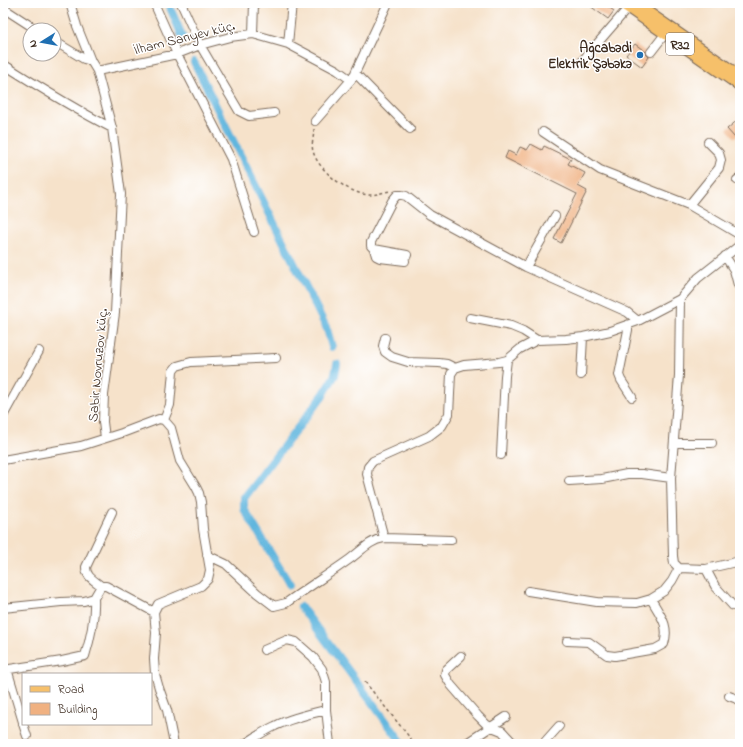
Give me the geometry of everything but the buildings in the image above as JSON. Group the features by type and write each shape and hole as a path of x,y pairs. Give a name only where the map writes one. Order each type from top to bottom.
{"main road":[{"name":"R32","path":"629,4 665,34 740,86"},
{"name":"R32","path":"629,4 740,76"}],"street":[{"name":"Sabir Novruzov küç.","path":"70,3 91,62 97,71 112,128 121,194 115,313 104,395 103,422 105,438 159,419 164,420"},
{"path":"154,3 177,54 231,159 254,232"},
{"path":"181,3 200,44 240,111 249,116 274,113"},
{"path":"253,34 254,3"},
{"path":"288,44 292,3"},
{"path":"315,121 353,77 388,3"},
{"path":"583,60 629,4"},
{"path":"3,8 25,22"},
{"name":"İlham Sarıyev küç.","path":"97,71 177,54 200,44 230,37 253,34 288,44 353,77 410,129"},
{"path":"651,52 665,34"},
{"path":"62,46 91,62"},
{"path":"3,64 40,88 112,128"},
{"path":"543,132 600,170 689,205 740,235"},
{"path":"689,205 719,168 721,160 719,153 708,142"},
{"path":"406,258 374,249 371,246 371,242 392,201 397,195 406,196 430,215 526,267 627,312 638,321"},
{"path":"526,267 555,216"},
{"path":"384,538 366,474 368,466 373,461 429,436 442,426 449,414 451,374 455,368 464,365 507,360 520,349 537,340 583,337 610,331 638,321 680,299 698,278 740,245"},
{"path":"725,256 734,270 738,285"},
{"path":"680,299 679,375 671,478 674,563 679,568 706,569 740,562"},
{"path":"470,318 511,326 524,331 537,340"},
{"path":"628,324 619,375 632,397"},
{"path":"581,375 583,337"},
{"path":"385,338 383,346 385,352 392,357 408,362 446,364 455,368"},
{"path":"3,416 5,406 39,351"},
{"path":"174,744 167,710 155,674 154,659 156,633 154,612 158,604 201,586 208,579 210,570 199,493 180,461 170,428 164,420 170,405 173,371 177,366 191,362 276,358"},
{"path":"501,455 507,360"},
{"path":"3,460 81,446 105,438"},
{"path":"674,443 712,443"},
{"path":"569,481 602,479 626,474 642,474 671,478"},
{"path":"112,512 86,567 87,575 101,586 106,586 154,612"},
{"path":"207,555 226,564 256,593 274,606 286,603 370,543 378,539 451,540"},
{"path":"528,591 597,602 637,603 651,599 664,591 672,582 679,568"},
{"path":"706,569 715,586 733,606"},
{"path":"22,720 5,670 85,656 88,648 94,611 94,598 101,586"},
{"path":"3,608 84,601 94,598"},
{"path":"567,641 589,642 607,655 615,656 655,649 664,644 667,636 666,626 651,599"},
{"path":"264,650 287,640 296,642 314,657 322,669 326,682 326,710 330,744"},
{"path":"461,656 446,670 445,675 451,685 487,725 502,732 514,744"},
{"path":"729,696 740,700"},
{"path":"245,744 273,727 305,714 326,710"},
{"path":"466,744 506,717"},
{"path":"24,725 27,736"},
{"path":"542,744 559,726"}],"path":[{"path":"315,121 312,150 316,159 328,174 343,186 360,193 372,195 390,191 397,195"},
{"path":"365,682 415,744"}],"waterway":[{"path":"168,3 183,38"},
{"path":"194,62 327,329 332,347"},
{"path":"290,585 244,509 244,498 323,395 335,375 337,364"},
{"path":"301,607 403,744"}],"place":[{"name":"Ağcabədi Elektrik Şəbəkə","path":"640,55"}]}
